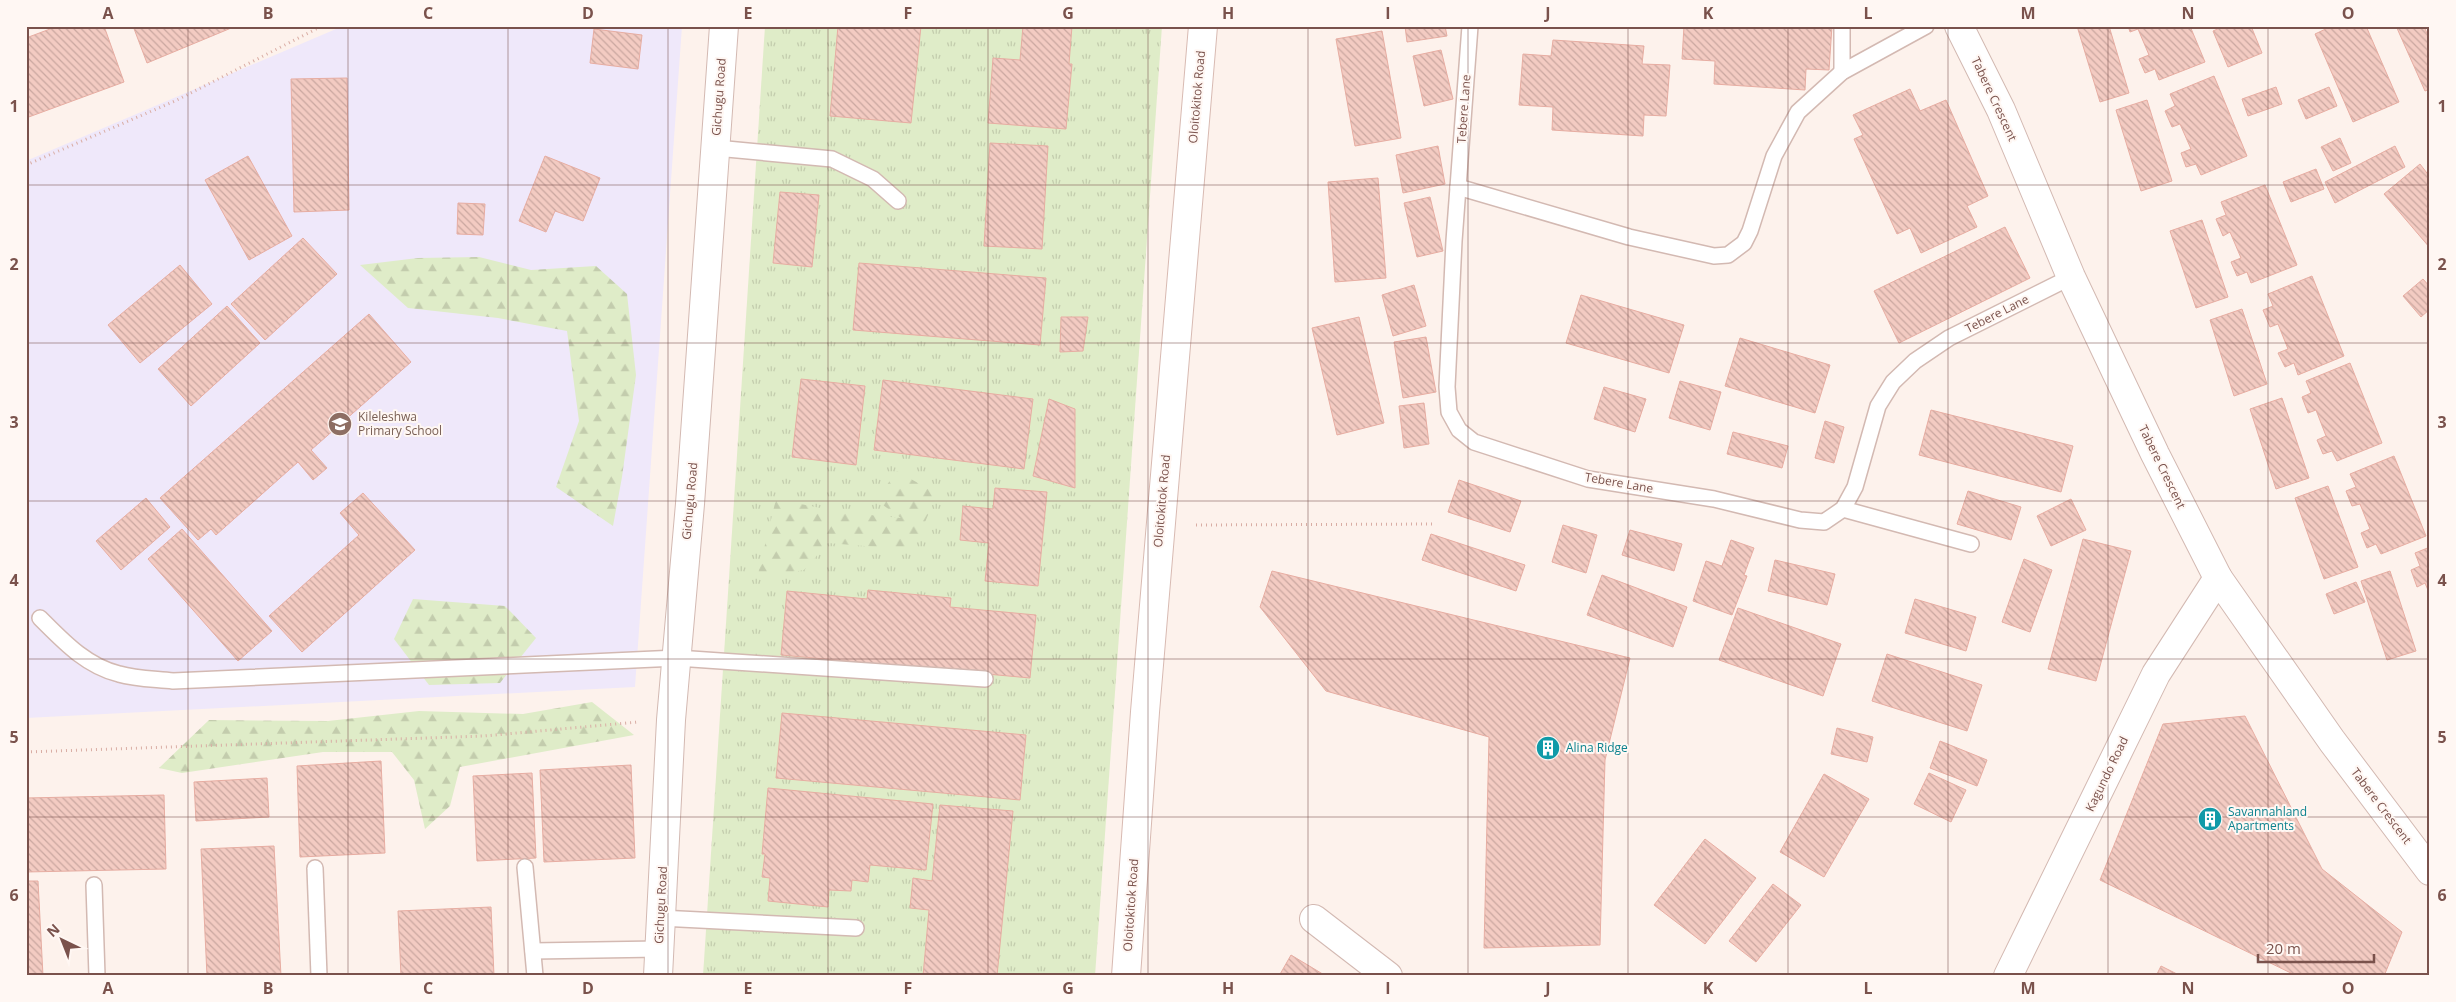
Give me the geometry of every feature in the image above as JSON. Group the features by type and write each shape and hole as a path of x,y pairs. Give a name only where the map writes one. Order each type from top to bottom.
{"street":[{"name":"Gichugu Road","path":"658,976 671,720 724,26"},
{"name":"Oloitokitok Road","path":"1126,976 1160,526 1203,26"},
{"name":"Tabere Crescent","path":"1959,26 2002,110 2071,277 2155,454 2218,578 2332,741 2430,871"},
{"name":"Kagundo Road","path":"2008,976 2156,674 2218,578"},
{"path":"1314,919 1388,976"}],"lane":[{"name":"Tebere Lane","path":"1470,26 1458,187 1447,388 1449,412 1459,430 1474,442 1588,479 1714,499 1800,520 1824,522 1842,509 1855,487 1878,406 1893,382 1915,361 1948,338 2071,277"},
{"path":"1842,26 1842,72"},
{"path":"1458,187 1629,237 1714,256 1728,254 1744,243 1750,231 1774,156 1798,112 1842,72 1926,26"},
{"path":"716,148 832,159 873,179 898,201"},
{"path":"1842,509 1971,544"},
{"path":"40,618 66,644 96,666 119,675 174,680 677,658 985,679"},
{"path":"525,867 535,976"},
{"path":"315,868 319,976"},
{"path":"94,885 97,976"},
{"path":"660,918 856,928"},
{"path":"533,952 659,949"}],"path":[{"path":"26,164 175,101 322,26"},
{"path":"1160,526 1436,524"},
{"path":"26,752 484,736 671,720"}],"shaded area":[{"name":"Kileleshwa Primary School","path":"343,26 682,26 635,687 26,718 26,161"}],"green space":[{"path":"765,26 1162,26 1095,976 703,976"},
{"path":"479,257 531,270 596,266 627,294 636,375 622,477 613,526 556,487 579,421 567,331 498,318 408,308 360,265 418,258"},
{"path":"897,471 937,494 913,550 828,543 804,570 757,578 776,499 840,512 901,518 876,500"},
{"path":"413,599 505,606 536,638 500,683 429,685 394,639"},
{"path":"592,702 634,735 460,767 450,806 425,829 414,780 392,752 323,752 182,773 159,768 209,720 328,721 419,711 523,714"}],"building":[{"path":"58,26 104,26 124,82 26,118 26,38"},
{"path":"133,26 236,26 147,63"},
{"path":"838,26 921,26 911,123 830,116"},
{"path":"1023,26 1072,26 1069,64 1072,64 1066,129 988,123 993,58 1020,60"},
{"path":"1405,26 1445,26 1447,36 1407,42"},
{"path":"1684,26 1832,26 1829,70 1806,69 1805,90 1714,84 1715,61 1682,59"},
{"path":"2077,26 2109,26 2129,93 2100,102"},
{"path":"2128,26 2190,26 2205,62 2159,80 2155,69 2145,73 2139,59 2149,55 2138,29 2130,32"},
{"path":"2224,26 2251,26 2262,53 2228,67 2213,31"},
{"path":"2332,26 2366,26 2399,102 2353,122 2315,34"},
{"path":"2396,26 2424,26 2430,41 2430,89 2425,91"},
{"path":"594,29 642,35 638,69 590,63"},
{"path":"1382,31 1401,138 1355,146 1336,39"},
{"path":"1553,40 1644,46 1642,64 1670,65 1666,116 1644,115 1643,136 1552,130 1553,107 1519,105 1523,54 1551,56"},
{"path":"1441,50 1453,99 1424,106 1413,56"},
{"path":"2214,76 2247,156 2201,175 2196,164 2186,167 2181,153 2191,149 2180,124 2172,127 2165,111 2175,106 2170,94"},
{"path":"347,78 349,210 294,212 291,79"},
{"path":"2276,87 2282,104 2248,116 2242,99"},
{"path":"2329,87 2337,106 2306,119 2298,100"},
{"path":"1910,89 1920,111 1946,100 1988,196 1967,206 1977,227 1921,253 1910,228 1897,234 1854,139 1863,135 1853,115"},
{"path":"2147,100 2172,181 2141,191 2116,110"},
{"path":"2340,138 2351,163 2333,171 2321,147"},
{"path":"990,143 1048,146 1042,249 984,246"},
{"path":"1438,146 1445,184 1403,193 1396,155"},
{"path":"2395,146 2405,167 2335,203 2325,182"},
{"path":"248,156 292,236 249,260 205,180"},
{"path":"545,156 600,178 583,221 555,211 546,232 519,221"},
{"path":"2420,164 2430,177 2430,248 2384,194"},
{"path":"2316,169 2324,189 2291,202 2283,182"},
{"path":"1378,178 1386,278 1335,282 1328,182"},
{"path":"2265,185 2297,265 2251,283 2247,272 2237,276 2231,262 2241,258 2230,232 2223,236 2216,219 2226,215 2221,202"},
{"path":"780,192 819,195 812,267 773,263"},
{"path":"1430,197 1443,251 1417,257 1404,203"},
{"path":"458,203 485,204 483,235 457,234"},
{"path":"2202,220 2228,297 2196,308 2170,231"},
{"path":"2005,227 2030,278 1899,343 1874,291"},
{"path":"303,238 337,274 265,340 231,304"},
{"path":"859,263 1046,278 1040,345 853,330"},
{"path":"180,265 212,304 140,363 108,325"},
{"path":"2312,276 2344,356 2298,375 2294,363 2285,367 2278,353 2288,349 2278,324 2270,327 2263,310 2273,306 2268,294"},
{"path":"2423,279 2430,287 2430,309 2421,317 2403,296"},
{"path":"1414,285 1426,326 1393,336 1382,295"},
{"path":"1581,295 1684,325 1669,373 1566,343"},
{"path":"227,306 260,343 191,406 158,369"},
{"path":"2242,309 2267,384 2234,396 2210,320"},
{"path":"369,314 411,362 311,450 327,468 313,480 298,462 216,535 211,529 198,540 160,498"},
{"path":"1061,317 1088,317 1083,351 1060,352"},
{"path":"1359,317 1384,423 1337,435 1312,328"},
{"path":"1426,337 1436,392 1403,398 1394,342"},
{"path":"1740,338 1830,365 1815,413 1725,386"},
{"path":"2350,363 2382,443 2337,461 2332,451 2323,454 2317,440 2326,436 2316,410 2308,413 2302,397 2311,393 2306,381"},
{"path":"801,379 865,386 856,465 792,457"},
{"path":"883,380 1033,399 1024,469 874,450"},
{"path":"1680,381 1721,392 1710,430 1669,418"},
{"path":"1604,387 1646,399 1635,432 1594,419"},
{"path":"2282,398 2309,478 2276,489 2250,409"},
{"path":"1049,399 1075,409 1075,488 1033,476"},
{"path":"1424,403 1429,444 1404,448 1399,406"},
{"path":"1931,410 2073,446 2061,492 1919,455"},
{"path":"1825,421 1844,427 1834,463 1815,458"},
{"path":"1733,432 1788,446 1782,468 1727,454"},
{"path":"2394,456 2426,536 2381,554 2376,544 2367,548 2361,533 2370,529 2360,504 2352,506 2346,491 2356,487 2350,474"},
{"path":"1459,480 1521,501 1510,532 1448,512"},
{"path":"2328,486 2358,567 2324,579 2295,498"},
{"path":"995,488 1047,492 1038,586 985,581 989,543 960,540 963,506 993,509"},
{"path":"1968,491 2021,507 2011,540 1957,524"},
{"path":"363,493 415,550 302,652 269,616 359,535 340,513"},
{"path":"146,498 170,527 121,570 96,541"},
{"path":"2071,499 2086,530 2051,546 2037,516"},
{"path":"1563,525 1597,535 1586,573 1552,562"},
{"path":"182,529 272,631 238,661 148,559"},
{"path":"1630,530 1682,544 1674,571 1622,555"},
{"path":"1431,534 1525,565 1516,591 1422,560"},
{"path":"2083,539 2131,551 2096,681 2048,669"},
{"path":"1731,540 1754,548 1744,575 1747,576 1732,615 1693,601 1706,561 1722,566"},
{"path":"2430,547 2430,595 2425,583 2417,587 2411,570 2420,566 2415,553"},
{"path":"2024,559 2052,570 2030,632 2002,622"},
{"path":"1775,560 1835,574 1827,605 1768,591"},
{"name":"Alina Ridge","path":"1272,571 1630,658 1605,760 1600,945 1484,948 1489,737 1326,691 1260,607"},
{"path":"2390,571 2416,651 2387,660 2361,581"},
{"path":"1602,575 1687,607 1673,647 1587,615"},
{"path":"2356,582 2365,602 2334,614 2326,594"},
{"path":"868,590 951,598 950,607 1036,615 1030,678 781,655 787,591 867,599"},
{"path":"1915,599 1976,617 1966,651 1905,633"},
{"path":"1738,608 1841,644 1823,696 1719,660"},
{"path":"1887,654 1982,685 1967,731 1872,701"},
{"path":"782,713 1026,735 1020,800 776,778"},
{"name":"Savannahland Apartments","path":"2245,716 2322,869 2402,932 2384,976 2297,976 2100,880 2163,724"},
{"path":"1837,728 1873,737 1867,762 1831,754"},
{"path":"1940,741 1987,760 1977,786 1930,768"},
{"path":"381,761 385,853 300,857 297,766"},
{"path":"631,765 635,858 544,862 540,770"},
{"path":"532,773 536,858 477,861 473,776"},
{"path":"1929,773 1966,790 1951,822 1914,804"},
{"path":"1824,774 1869,799 1824,877 1780,852"},
{"path":"267,778 269,817 196,821 194,782"},
{"path":"768,788 933,804 926,870 870,865 868,882 852,880 851,891 829,890 828,907 768,901 770,878 762,877 765,854 762,854"},
{"path":"164,795 166,869 26,872 26,798"},
{"path":"940,805 1013,811 997,976 923,976 929,910 910,908 913,878 932,881"},
{"path":"1705,839 1756,878 1705,944 1654,905"},
{"path":"274,846 281,976 207,976 201,849"},
{"path":"26,881 38,881 43,976 26,976"},
{"path":"1773,884 1801,905 1756,962 1729,941"},
{"path":"491,907 494,976 401,976 398,911"},
{"path":"1291,955 1326,976 1279,976"},
{"path":"2161,966 2181,976 2156,976"}],"place":[{"name":"Kileleshwa Primary School","path":"340,424"},
{"name":"Alina Ridge","path":"1548,748"},
{"name":"Savannahland Apartments","path":"2210,819"}]}
